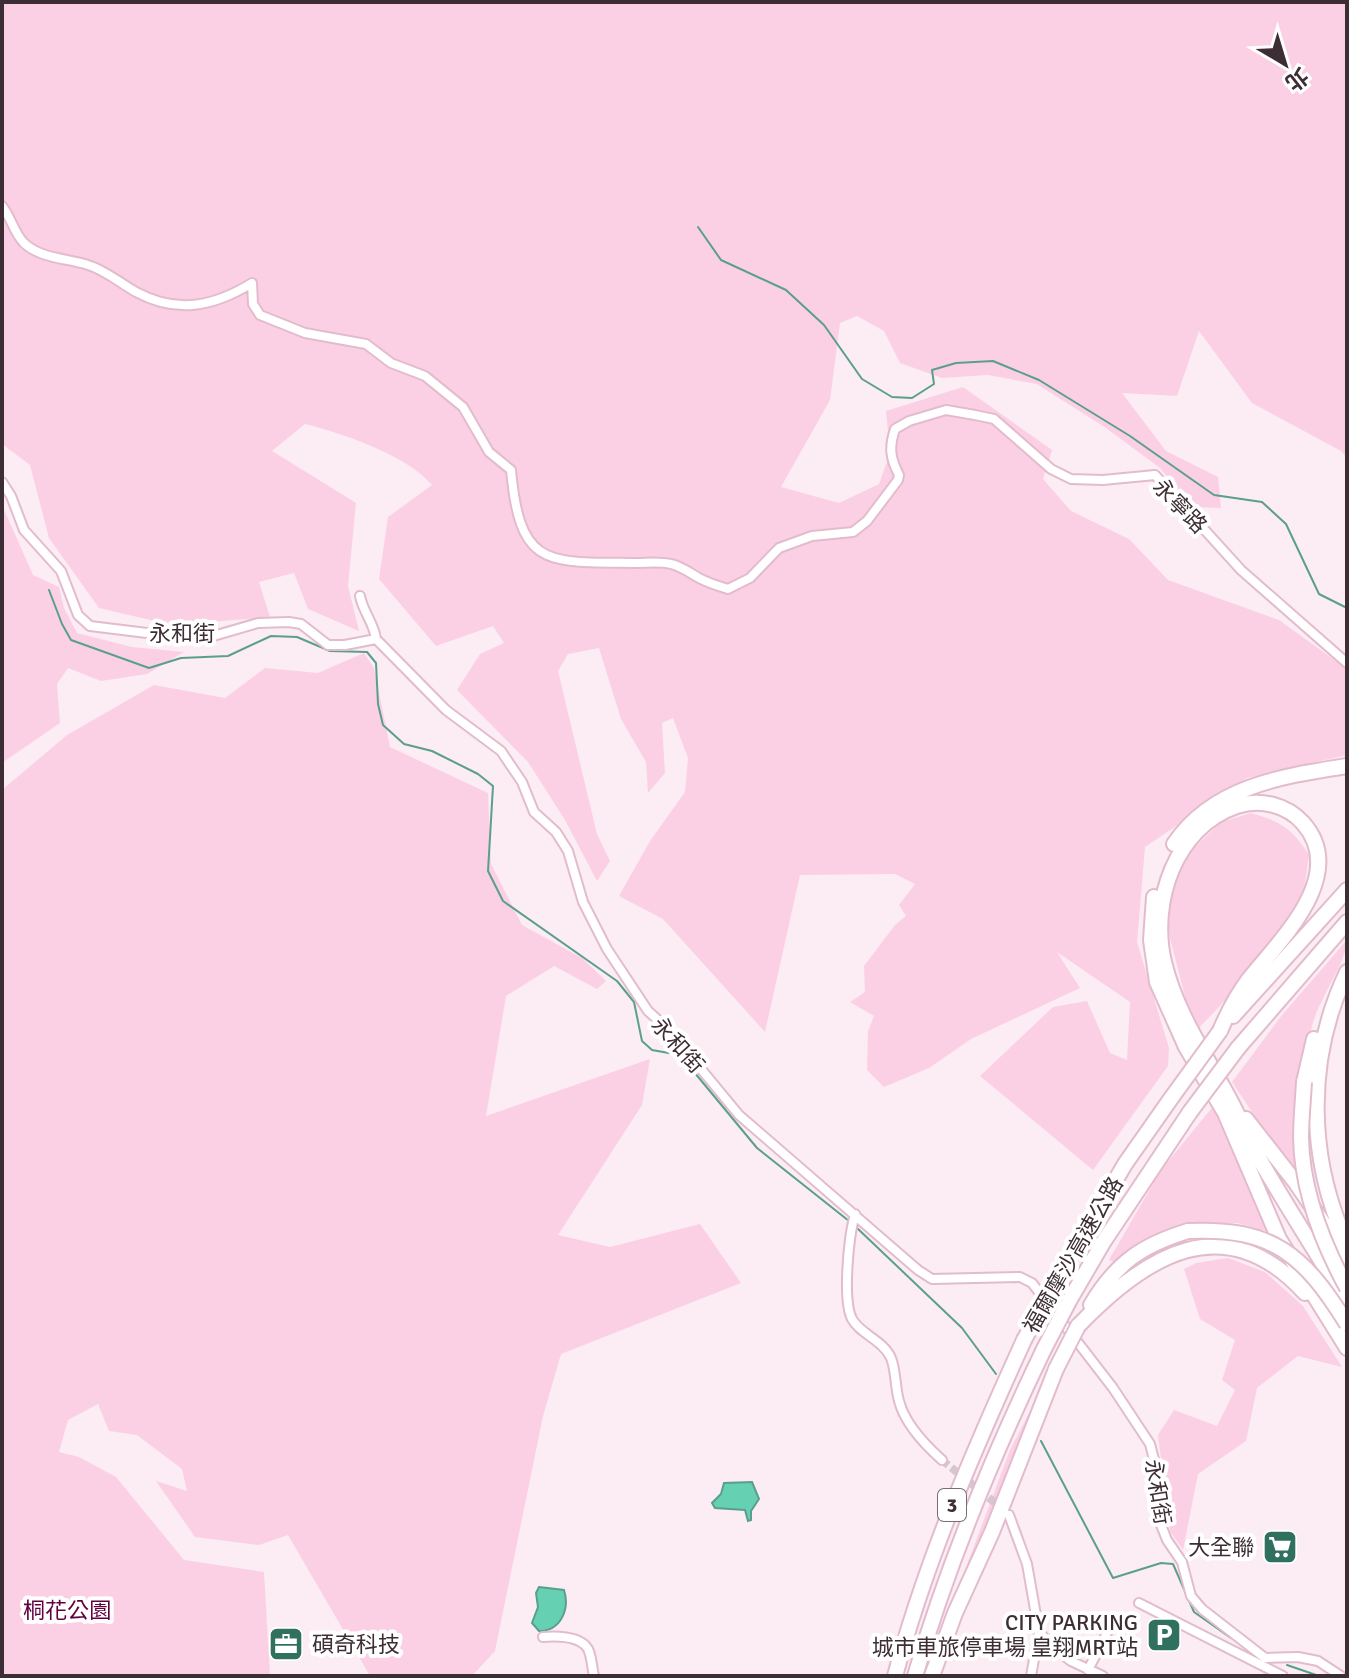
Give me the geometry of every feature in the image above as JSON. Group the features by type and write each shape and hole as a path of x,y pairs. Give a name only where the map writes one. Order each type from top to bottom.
{"highway":[{"path":"1347,766 1274,779 1231,794 1201,814 1171,850 1157,882 1151,914 1157,982 1186,1047 1257,1153 1347,1303"},
{"path":"1220,1031 1229,1008 1248,980 1296,924 1311,896 1318,874 1319,857 1305,824 1292,812 1276,805 1256,802 1240,804 1219,813 1205,823 1177,857 1161,904 1164,960 1176,1000 1228,1107 1347,1311"},
{"name":"福爾摩沙高速公路","path":"895,1676 943,1527 1024,1340 1052,1289 1125,1164 1220,1031 1347,890"},
{"name":"福爾摩沙高速公路","path":"915,1676 965,1531 1001,1440 1069,1301 1104,1241 1190,1112 1238,1048 1347,922"},
{"path":"1347,963 1327,1001 1304,1082 1301,1138 1308,1191 1320,1231 1347,1288"},
{"path":"1347,972 1325,1027 1317,1066 1316,1124 1328,1186 1347,1244"},
{"path":"1228,1107 1296,1183 1347,1258"},
{"path":"1228,1107 1279,1239 1347,1348"},
{"path":"932,1676 1056,1369 1100,1290 1137,1252 1162,1239 1188,1231 1236,1232 1280,1247 1323,1286 1347,1324"},
{"path":"1078,1326 1102,1301 1147,1266 1169,1255 1197,1247 1247,1252 1267,1260 1292,1279 1331,1322"}],"street":[{"name":"永寧路","path":"2,206 24,243 39,253 90,265 167,306 228,298 252,283 253,304 260,315 305,333 366,344 391,363 425,376 463,407 489,452 511,470 517,518 538,552 566,561 675,564 702,580 728,589 750,578 779,548 812,536 853,532 867,521 898,480 890,445 895,429 909,421 946,410 994,419 1051,469 1071,479 1103,480 1155,475 1241,570 1347,663"},
{"name":"永和街","path":"2,482 24,530 61,571 78,615 90,626 210,637 258,623 289,622 301,624 328,645 376,639 446,710 501,751 522,782 534,812 556,832 568,851 583,902 607,949 648,1011 668,1029 739,1115 854,1216 932,1279 1020,1277 1032,1283 1113,1388 1150,1444 1158,1475 1161,1525 1182,1562 1191,1596 1202,1609 1265,1658 1298,1657 1318,1661 1341,1676"},
{"path":"360,596 362,608 375,628 376,639"},
{"path":"854,1216 848,1242 852,1320 878,1341 891,1358 899,1403 909,1423 942,1460"},
{"path":"1009,1515 1027,1564 1039,1632 1031,1676"},
{"path":"1139,1603 1271,1673 1283,1676"},
{"path":"1088,1670 1108,1631"},
{"path":"1039,1632 1053,1647 1103,1676"},
{"path":"543,1637 578,1640 587,1647 594,1676"},
{"path":"1271,1673 1275,1658"}],"green space":[{"path":"2,2 1347,2 1347,458 1341,451 1252,403 1199,331 1177,396 1122,393 1166,451 1218,477 1221,508 1192,507 1160,468 1106,428 1037,384 988,375 942,378 900,363 884,331 857,316 840,323 830,400 781,487 839,503 879,484 890,453 886,411 963,387 1052,450 1043,479 1071,511 1129,539 1168,580 1279,620 1347,669 1347,755 1247,778 1145,847 1137,942 1169,1048 1168,1066 1093,1170 980,1076 1053,1007 1087,1001 1110,1053 1127,1060 1130,1002 1057,952 1080,988 971,1039 929,1068 884,1087 867,1070 868,1031 874,1016 850,1002 865,992 864,966 895,925 906,916 899,905 915,884 895,874 800,875 765,1032 663,919 619,896 650,841 685,792 688,758 673,718 662,723 665,773 648,793 646,762 621,719 599,648 568,654 558,671 597,834 610,861 597,881 565,820 528,762 457,690 480,654 504,643 493,626 436,646 379,579 388,517 432,485 407,464 355,440 305,424 272,451 356,503 348,586 359,631 308,609 294,573 259,582 270,617 172,625 99,608 49,538 30,465 2,444"},
{"path":"2,505 33,575 59,587 64,608 77,633 132,647 184,652 147,674 101,681 68,668 57,684 60,723 2,763"},
{"name":"桐花公園","path":"364,653 374,668 390,747 488,793 491,864 522,925 582,958 606,981 597,989 554,966 506,996 486,1116 650,1059 642,1105 558,1235 610,1247 700,1224 741,1283 561,1354 543,1416 495,1651 472,1676 370,1676 288,1535 259,1545 195,1537 156,1481 187,1491 182,1469 137,1435 109,1431 98,1404 68,1420 59,1452 79,1457 116,1477 184,1560 264,1572 270,1676 2,1676 2,790 67,735 154,685 225,698 265,668 318,673"},
{"path":"1251,813 1285,827 1309,855 1303,893 1273,945 1199,1028 1188,1008 1166,923 1174,883 1192,850 1221,822"},
{"path":"1347,940 1343,959 1316,1015 1308,1045 1298,1181 1232,1082 1282,1015"},
{"path":"1215,1104 1270,1232 1237,1223 1190,1226 1118,1264 1109,1260 1161,1170"},
{"path":"1228,1258 1265,1272 1303,1306 1342,1367 1298,1356 1257,1388 1246,1441 1198,1474 1183,1550 1170,1531 1158,1435 1174,1410 1217,1426 1235,1390 1222,1380 1235,1340 1200,1319 1184,1269 1196,1263"},
{"path":"1062,1349 991,1519 953,1602 1010,1450"}],"shaded area":[{"path":"752,1482 759,1499 751,1511 751,1520 748,1521 745,1510 715,1508 712,1503 721,1494 724,1483"},
{"path":"539,1587 564,1590 566,1604 558,1623 539,1631 532,1623 538,1607 536,1593"}],"waterway":[{"path":"698,227 721,260 786,290 824,325 862,379 892,397 912,398 934,384 932,370 956,363 993,361 1039,380 1130,436 1214,495 1262,502 1286,524 1319,594 1347,608"},
{"path":"49,590 71,640 149,668 181,658 228,656 271,636 297,637 330,651 367,652 376,663 378,704 383,725 404,744 432,751 478,774 493,786 488,871 503,901 617,981 634,1002 642,1041 652,1050 680,1055 757,1148 849,1221"},
{"path":"857,1228 962,1328 996,1374"},
{"path":"1041,1441 1113,1578 1161,1563 1173,1564 1194,1612 1231,1638"},
{"path":"1287,1665 1319,1676"}],"tunnel":[{"path":"942,1460 1004,1510"}],"place":[{"name":"大全聯","path":"1280,1547"},
{"name":"CITY PARKING 城市車旅停車場 皇翔MRT站","path":"1164,1635"},
{"name":"碩奇科技","path":"286,1644"}]}
